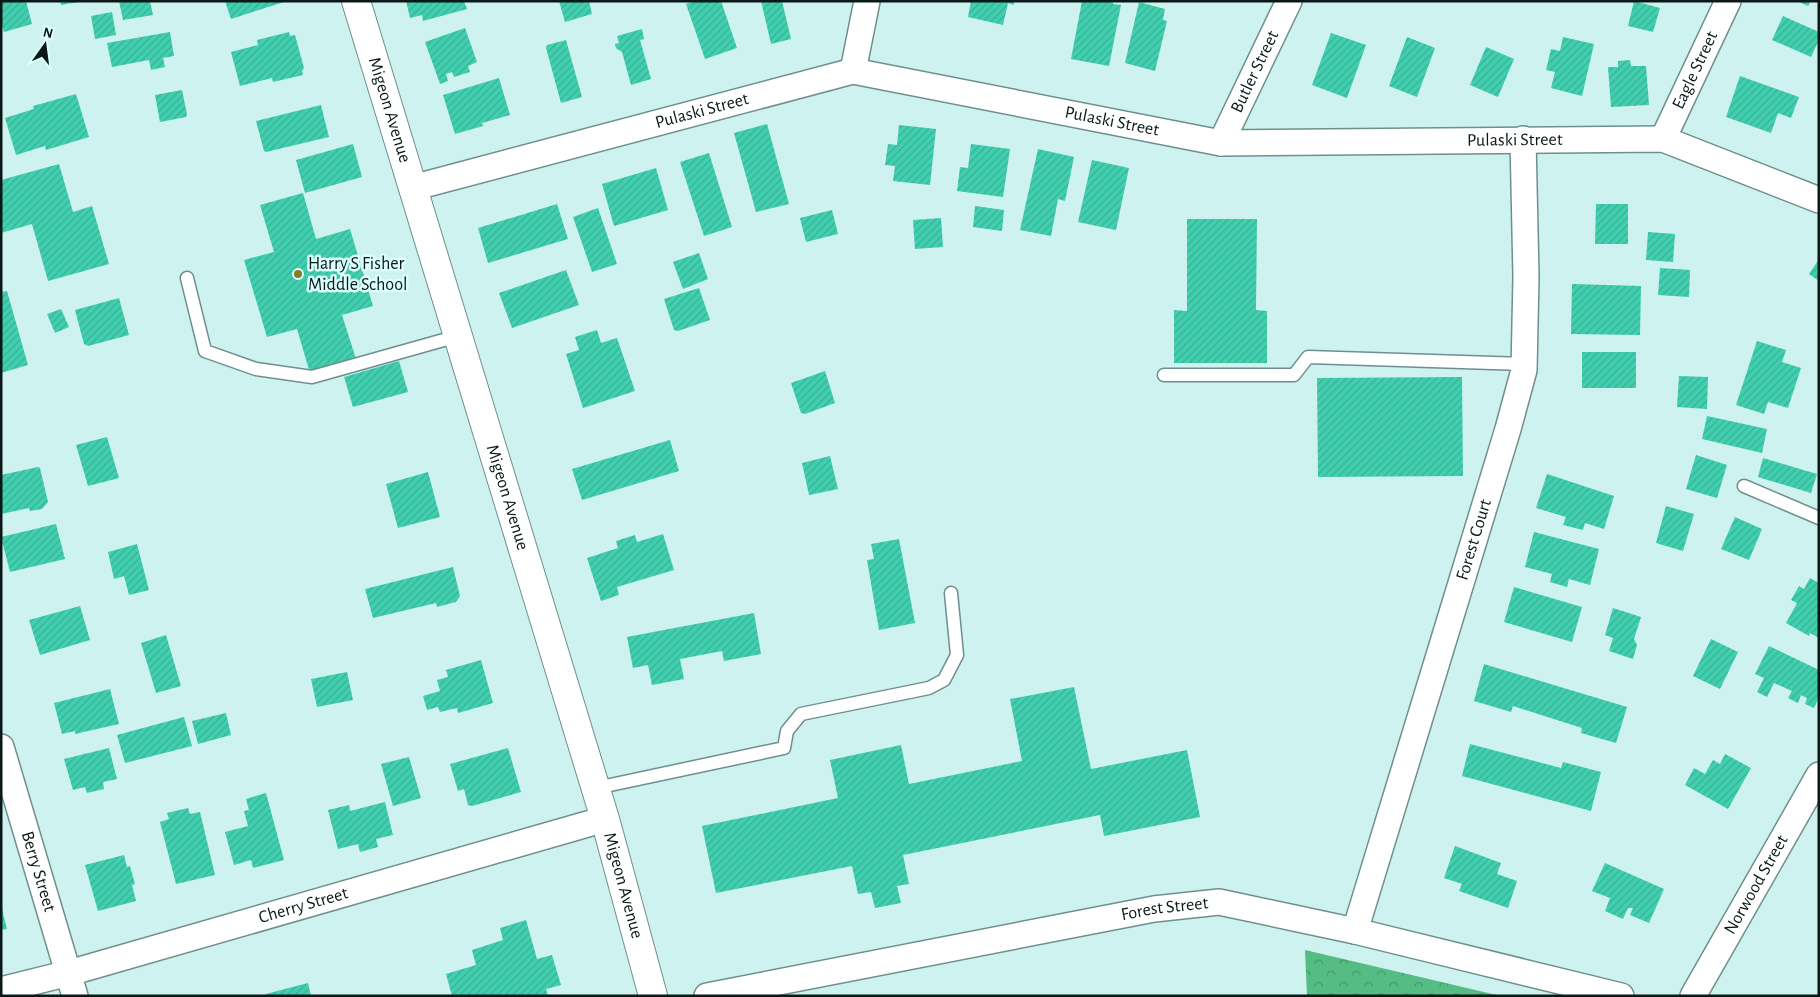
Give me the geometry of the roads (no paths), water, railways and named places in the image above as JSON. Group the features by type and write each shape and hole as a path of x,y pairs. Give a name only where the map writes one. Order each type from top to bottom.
{"main road":[{"name":"Migeon Avenue","path":"356,1 596,788 653,996"}],"street":[{"path":"853,71 867,1"},
{"name":"Butler Street","path":"1221,143 1289,1"},
{"name":"Eagle Street","path":"1663,139 1728,1"},
{"name":"Pulaski Street","path":"412,188 853,71 1221,143 1663,139 1819,200"},
{"name":"Forest Court","path":"1355,931 1508,429 1524,370 1526,277 1524,140"},
{"name":"Berry Street","path":"1,746 72,984"},
{"name":"Norwood Street","path":"1693,996 1819,775"},
{"name":"Cherry Street","path":"1,990 72,984 605,819"},
{"name":"Forest Street","path":"707,996 1154,909 1219,902 1355,931 1621,996"}],"lane":[{"path":"187,278 205,351 256,369 312,377 458,336"},
{"path":"1164,375 1294,375 1308,357 1524,364"},
{"path":"1744,486 1819,518"},
{"path":"596,788 784,748 787,731 801,714 929,688 944,680 958,655 950,593"}],"place":[{"name":"Harry S Fisher Middle School","path":"298,274"}]}
